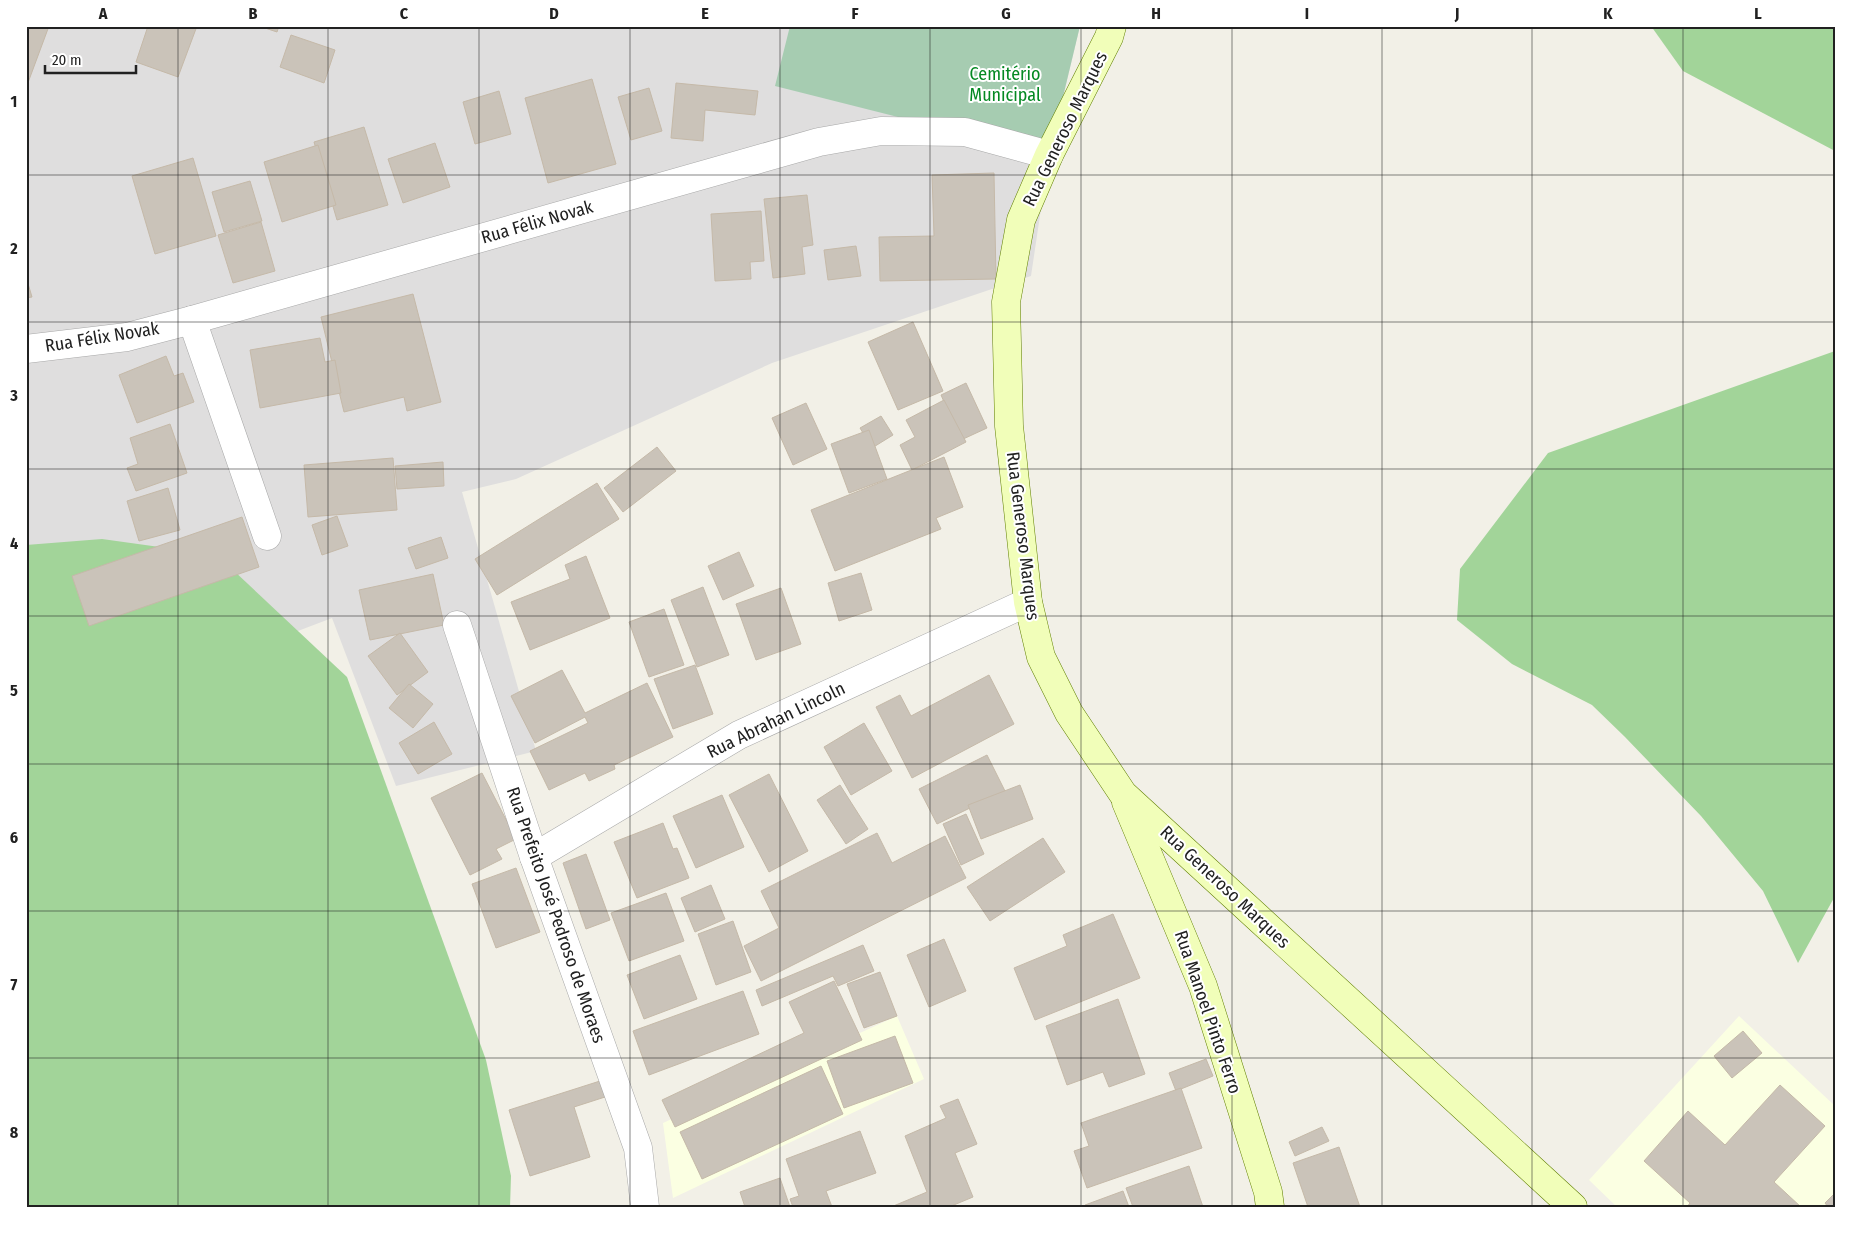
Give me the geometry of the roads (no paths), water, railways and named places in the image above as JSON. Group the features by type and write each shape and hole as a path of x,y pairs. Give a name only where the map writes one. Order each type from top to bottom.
{"street":[{"name":"Rua Generoso Marques","path":"1112,26 1109,37 1049,155 1021,220 1006,302 1009,426 1028,602 1041,657 1069,713 1123,794 1573,1207"},
{"name":"Rua Félix Novak","path":"26,349 127,337 819,142 881,130 964,132 1049,155"},
{"path":"192,320 268,536"},
{"name":"Rua Abrahan Lincoln","path":"534,857 739,735 1028,602"},
{"name":"Rua Prefeito José Pedroso de Moraes","path":"457,625 534,857 638,1148 645,1207"},
{"name":"Rua Manoel Pinto Ferro","path":"1123,794 1203,986 1268,1192 1270,1207"}],"park label":[{"name":"Cemitério Municipal","path":"1005,84"}]}
